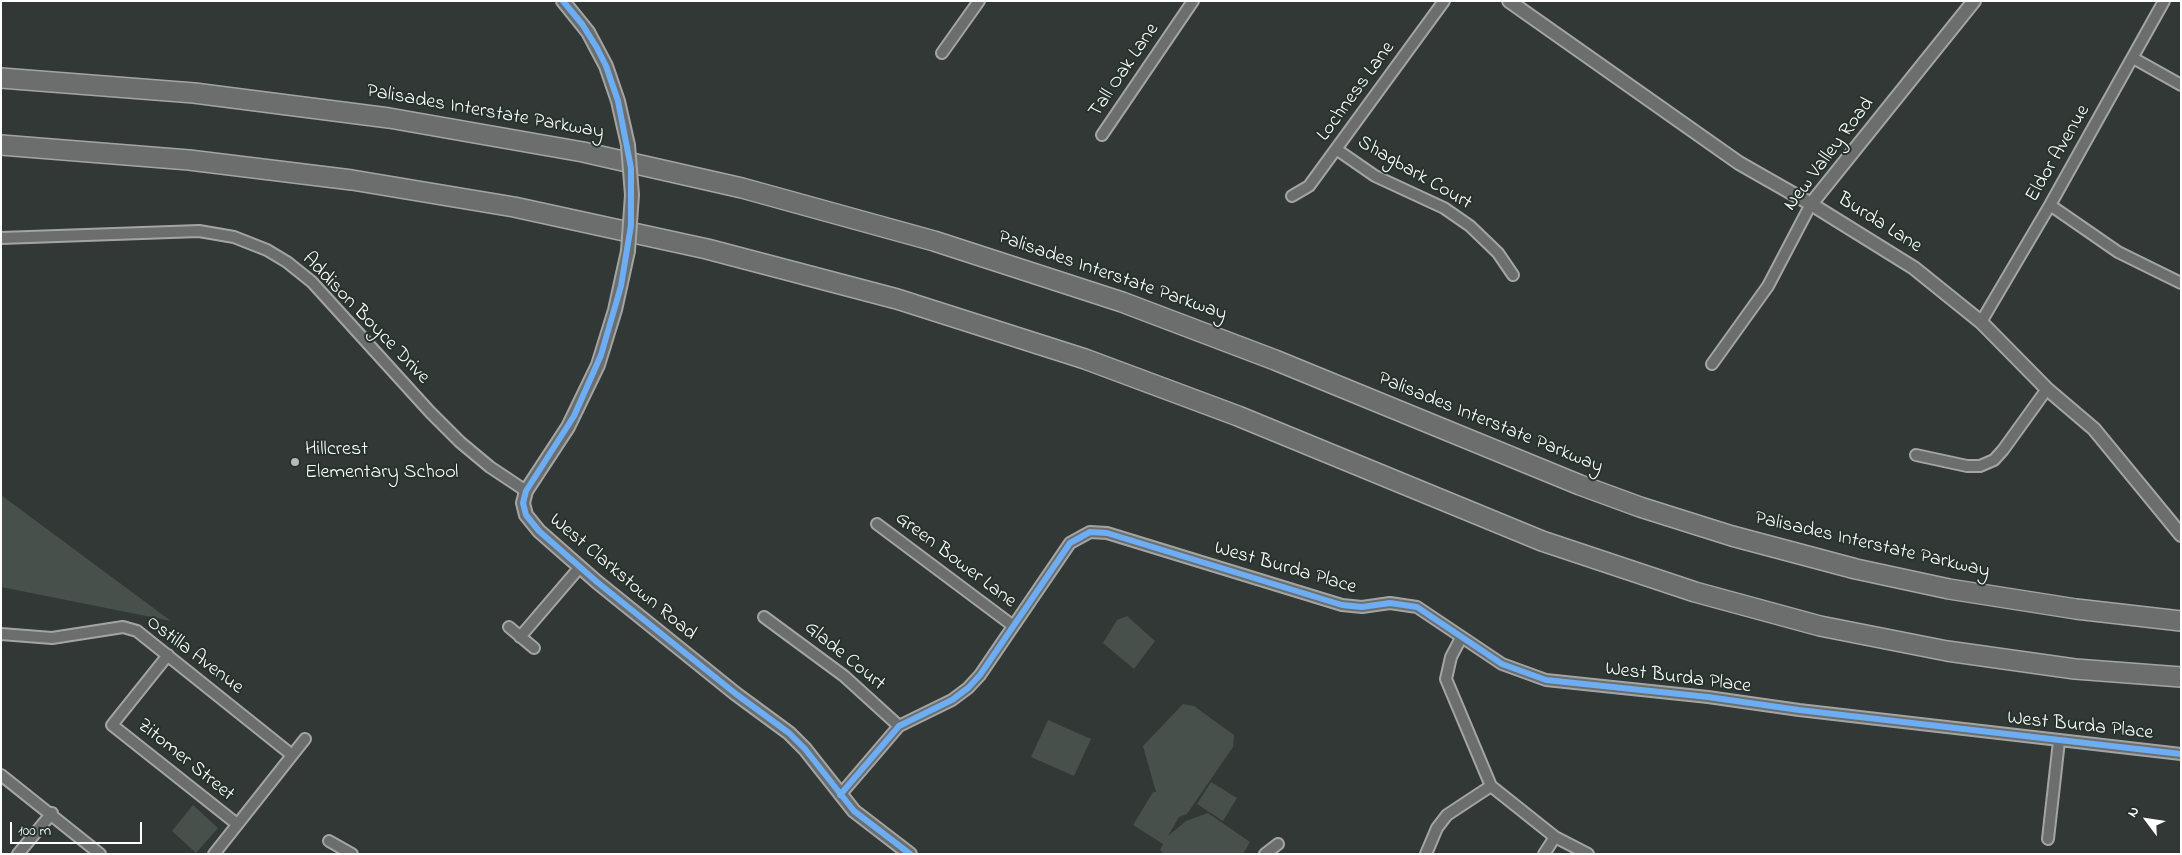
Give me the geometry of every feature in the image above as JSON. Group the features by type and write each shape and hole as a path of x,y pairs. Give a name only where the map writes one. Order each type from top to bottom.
{"highway":[{"name":"Palisades Interstate Parkway","path":"1,78 210,95 389,118 583,152 727,184 934,241 1122,302 1275,360 1587,488 1724,534 1824,561 1949,589 2069,608 2181,620"},
{"path":"1,145 181,159 352,180 514,207 707,249 897,299 1077,357 1238,416 1542,541 1695,592 1820,626 1955,652 2075,669 2181,677"}],"street":[{"path":"526,491 563,436 591,381 614,316 628,251 632,195 628,145 618,101 606,66 588,32 563,1"},
{"path":"942,53 979,1"},
{"name":"Tall Oak Lane","path":"1102,135 1193,1"},
{"name":"Lochness Lane","path":"1292,196 1309,186 1444,1"},
{"name":"Burda Lane","path":"1509,1 1739,163 1811,204 1914,268 1981,322 2047,389 2094,429 2181,535"},
{"name":"New Valley Road","path":"1712,364 1768,286 1811,204 1974,1"},
{"name":"Eldor Avenue","path":"1981,322 2050,205 2164,1"},
{"path":"2133,58 2181,85"},
{"name":"Shagbark Court","path":"1336,149 1375,176 1444,208 1470,226 1498,253 1513,275"},
{"path":"2050,205 2118,252 2181,283"},
{"name":"Addison Boyce Drive","path":"1,238 199,231 234,237 262,248 287,262 312,282 430,412 460,442 490,468 526,491"},
{"path":"1916,455 1967,466 1980,466 1994,460 2047,389"},
{"name":"West Clarkstown Road","path":"526,491 524,503 528,518 580,567 736,694 789,733 805,749 854,811 910,854"},
{"name":"Green Bower Lane","path":"877,524 1012,625"},
{"name":"West Burda Place","path":"840,795 900,726 952,700 968,688 980,675 1012,625 1070,543 1090,532 1107,533 1342,605 1362,607 1390,603 1417,607 1502,664 1546,680 1708,697 1799,710 2181,754"},
{"path":"520,637 580,567"},
{"name":"Glade Court","path":"764,617 844,676 900,726"},
{"name":"Ostilla Avenue","path":"1,634 52,638 123,626 137,631 292,754"},
{"path":"509,627 534,648"},
{"path":"1461,638 1451,657 1446,679 1491,786 1555,837 1588,854"},
{"name":"Zitomer Street","path":"168,655 112,725 237,824"},
{"path":"214,854 305,739"},
{"path":"2048,839 2059,741"},
{"path":"1,775 52,813 100,854"},
{"path":"1426,854 1437,828 1447,815 1491,786"},
{"path":"18,854 52,813"},
{"path":"1544,854 1555,837"},
{"path":"329,841 352,854"},
{"path":"1265,854 1278,844"}],"shaded area":[{"path":"1,495 171,621 1,587"},
{"path":"1127,616 1155,641 1134,669 1103,643 1117,620"},
{"path":"1183,704 1194,706 1234,735 1233,747 1187,814 1179,817 1168,836 1186,821 1208,813 1250,842 1243,854 1164,854 1160,850 1163,844 1133,825 1153,792 1156,792 1143,746"},
{"path":"1048,720 1091,739 1074,776 1031,757"},
{"path":"1211,782 1237,798 1223,821 1197,804"},
{"path":"193,805 218,828 196,853 172,831"}],"cycle path":[{"path":"563,1 582,24 597,48 606,66 618,101 631,168 631,225 621,286 601,355 574,416 526,491 523,503 526,515 539,531 597,582 736,694 789,733 805,749 854,811 910,854"},
{"path":"840,795 899,726 952,700 968,688 980,675 1070,543 1090,532 1107,533 1342,605 1362,607 1390,603 1417,607 1502,664 1546,680 1708,697 1799,710 2181,754"}],"place":[{"name":"Hillcrest Elementary School","path":"295,462"}]}
